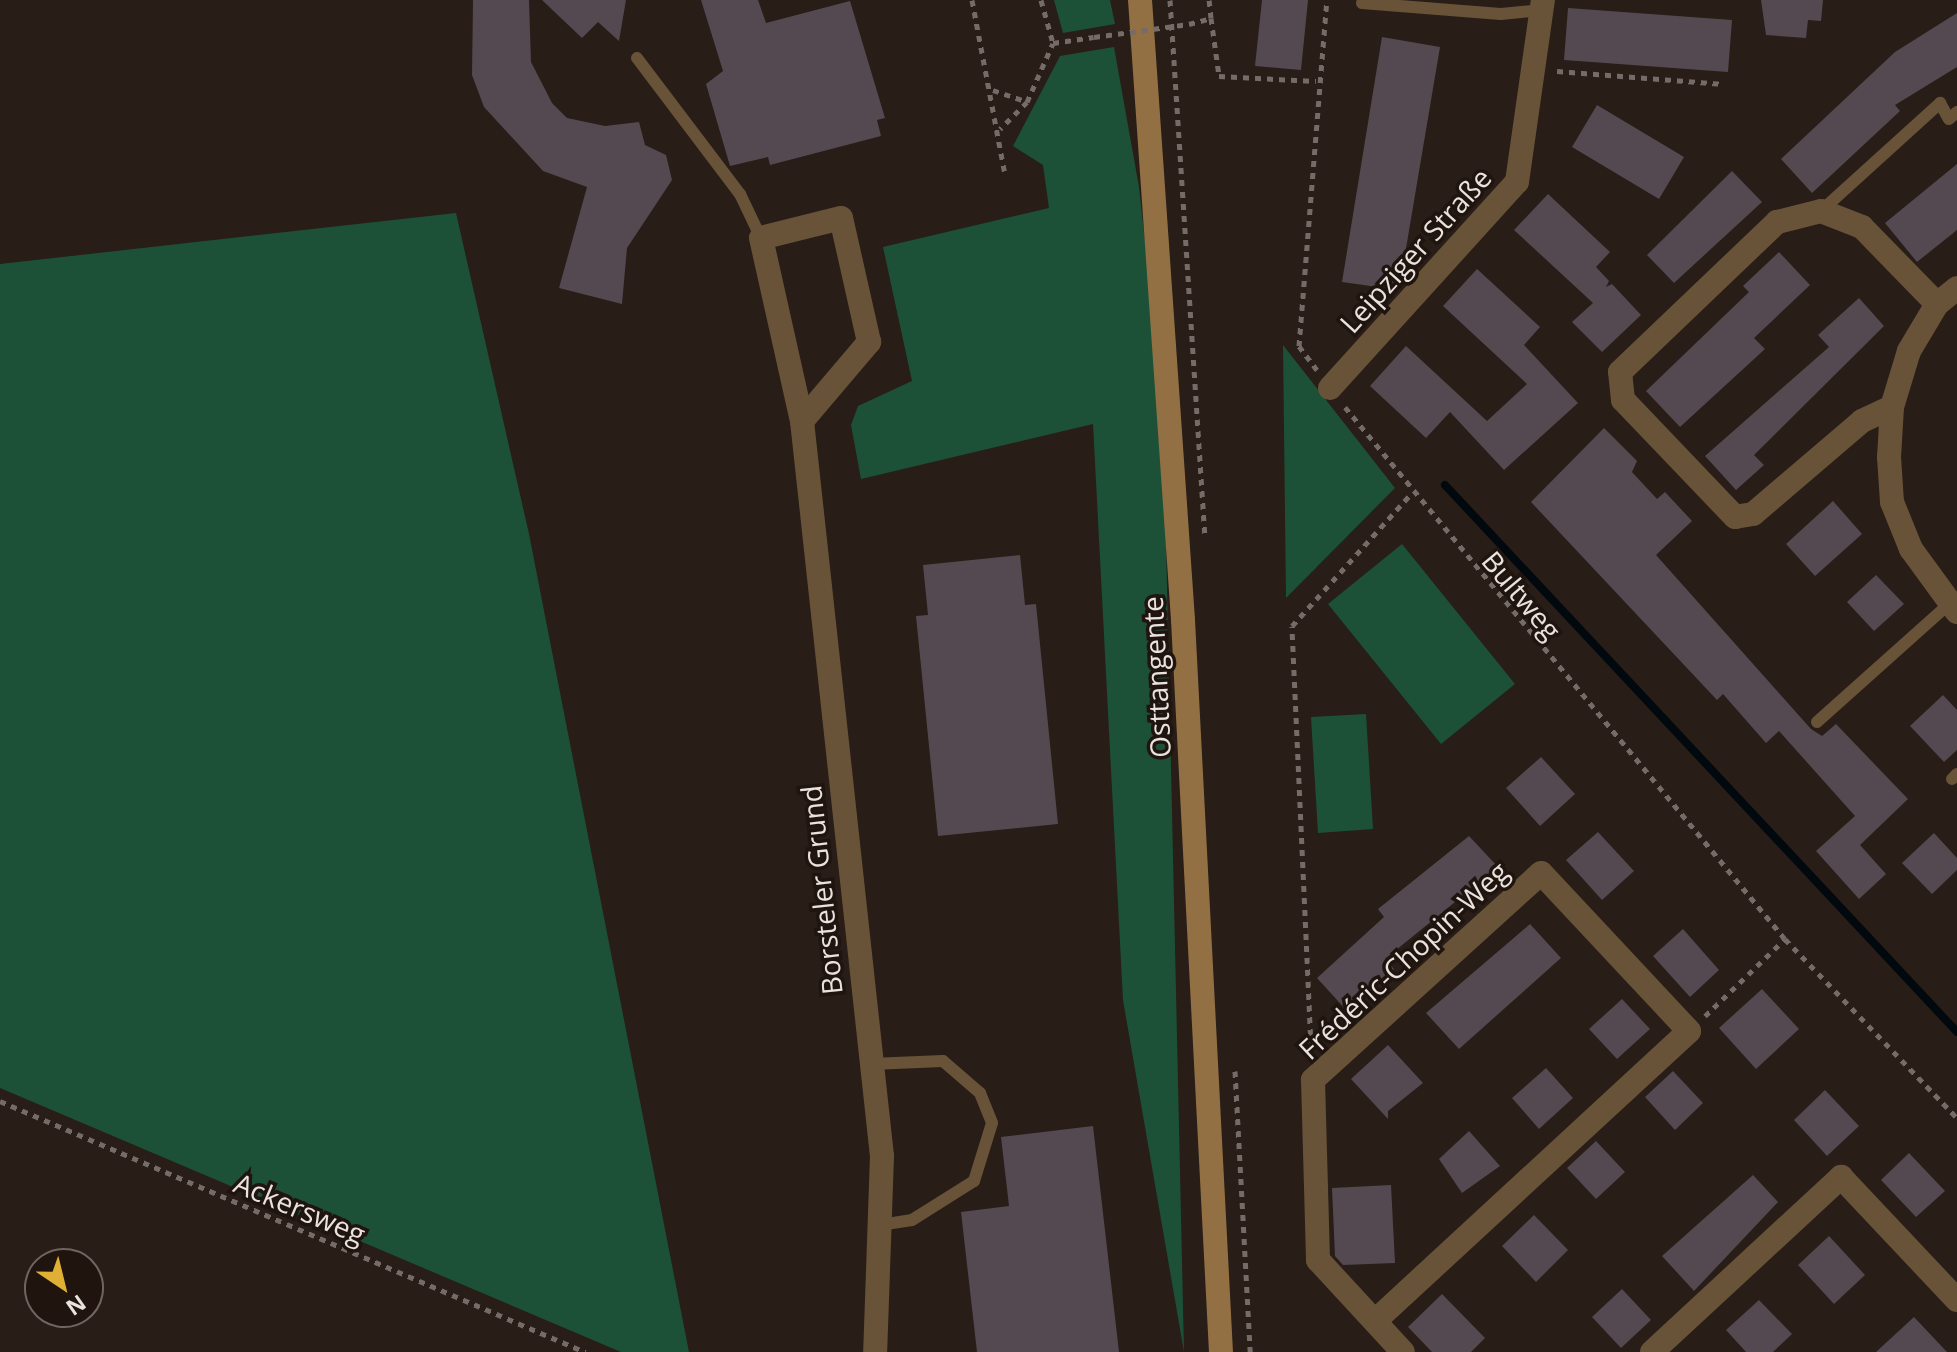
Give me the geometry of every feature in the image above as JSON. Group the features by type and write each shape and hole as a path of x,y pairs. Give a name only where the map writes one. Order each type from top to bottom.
{"main road":[{"name":"Osttangente","path":"1140,0 1183,620 1221,1352"}],"street":[{"name":"Leipziger Straße","path":"1330,388 1517,182 1543,5"},
{"path":"1892,407 1862,421 1753,514 1735,517 1623,400 1620,372 1777,222 1821,211 1862,227 1937,304"},
{"path":"761,238 841,218 869,342 802,421"},
{"name":"Borsteler Grund","path":"761,238 802,421 871,1064 882,1225 875,1352"},
{"path":"1953,608 1911,549 1892,502 1892,407 1909,351 1937,304 1957,288"},
{"name":"Frédéric-Chopin-Weg","path":"1375,1321 1318,1260 1313,1080 1541,873 1689,1031"},
{"path":"1403,1352 1375,1321 1689,1031"},
{"path":"1652,1352 1841,1177 1957,1300"}],"lane":[{"path":"1362,3 1489,14 1543,5"},
{"path":"637,58 740,194 761,238"},
{"path":"1821,211 1940,103 1949,119 1957,112"},
{"path":"1817,722 1953,608"},
{"path":"871,1064 943,1061 980,1093 992,1123 974,1181 912,1220 882,1225"}],"path":[{"path":"972,0 993,90 1005,175"},
{"path":"1000,129 1027,102 1053,43 1041,0"},
{"path":"1209,0 1219,76 1316,81"},
{"name":"Bultweg","path":"1327,0 1316,81 1299,346 1411,494 1785,939 1957,1118"},
{"path":"1053,43 1189,24 1211,18"},
{"path":"1533,69 1723,84"},
{"path":"993,90 1027,102"},
{"path":"1313,1080 1292,626 1411,494"},
{"path":"1689,1031 1785,939"},
{"name":"Ackersweg","path":"0,1101 585,1352"}],"green space":[{"path":"1054,0 1110,0 1115,24 1063,33"},
{"path":"1114,47 1139,187 1163,407 1184,1352 1123,1000 1093,424 861,479 851,425 858,406 912,381 883,247 1049,208 1043,165 1013,146 1060,56"},
{"path":"456,213 529,534 689,1352 621,1352 0,1088 0,264"},
{"path":"1283,345 1395,488 1286,598"},
{"path":"1402,544 1515,684 1441,744 1328,604"},
{"path":"1366,714 1373,829 1318,833 1311,717"}],"building":[{"path":"473,0 529,0 531,62 552,103 567,118 605,126 639,122 645,145 666,155 672,180 627,248 622,304 559,288 587,187 543,171 484,107 472,75"},
{"path":"542,0 626,0 619,41 598,22 582,38"},
{"path":"701,0 758,0 766,23 850,1 885,118 877,120 881,136 770,165 768,157 730,166 706,84 723,71"},
{"path":"1262,0 1308,0 1301,70 1255,66"},
{"path":"1761,0 1823,0 1821,21 1808,20 1806,38 1766,35"},
{"path":"1568,8 1732,20 1728,72 1564,60"},
{"path":"1957,13 1957,67 1895,105 1900,111 1812,193 1781,159 1895,52"},
{"path":"1382,37 1440,47 1399,290 1342,282"},
{"path":"1597,105 1684,157 1659,199 1572,147"},
{"path":"1957,164 1957,230 1917,262 1885,223"},
{"path":"1732,171 1762,202 1674,283 1647,255"},
{"path":"1548,194 1610,252 1596,267 1609,281 1606,287 1612,284 1641,315 1602,352 1572,322 1593,303 1514,230"},
{"path":"1779,252 1810,285 1754,338 1765,349 1680,427 1646,391 1749,292 1743,286"},
{"path":"1477,269 1540,327 1524,345 1578,403 1504,470 1450,412 1426,438 1370,386 1406,346 1487,421 1527,384 1443,306"},
{"path":"1859,298 1884,326 1754,455 1764,465 1736,490 1705,456 1829,347 1818,335"},
{"path":"1604,428 1637,461 1632,472 1657,499 1665,492 1692,521 1656,555 1811,729 1822,736 1836,724 1908,799 1860,845 1886,874 1859,899 1816,851 1855,816 1779,731 1766,743 1723,694 1717,700 1531,502"},
{"path":"1833,501 1862,534 1815,576 1786,544"},
{"path":"1020,555 1025,605 1036,604 1058,824 938,836 916,616 928,615 923,565"},
{"path":"1876,575 1904,604 1874,631 1847,602"},
{"path":"1943,695 1957,710 1957,750 1944,762 1910,726"},
{"path":"1541,757 1575,794 1540,826 1506,788"},
{"path":"1598,832 1634,871 1602,900 1566,860"},
{"path":"1934,833 1957,858 1957,870 1932,894 1902,863"},
{"path":"1469,836 1498,867 1385,959 1394,969 1347,1011 1317,978 1384,917 1378,909"},
{"path":"1530,924 1561,958 1459,1049 1426,1013"},
{"path":"1683,929 1719,970 1690,997 1653,956"},
{"path":"1762,989 1799,1029 1756,1069 1719,1028"},
{"path":"1622,999 1650,1029 1617,1059 1589,1029"},
{"path":"1388,1045 1423,1083 1388,1111 1388,1119 1351,1079"},
{"path":"1546,1068 1573,1098 1539,1129 1512,1098"},
{"path":"1673,1071 1703,1103 1675,1130 1645,1097"},
{"path":"1825,1090 1859,1126 1827,1156 1794,1120"},
{"path":"1093,1126 1119,1352 977,1352 961,1212 1009,1206 1001,1137"},
{"path":"1469,1131 1500,1166 1462,1193 1439,1159"},
{"path":"1596,1141 1625,1172 1596,1199 1567,1168"},
{"path":"1909,1153 1945,1191 1916,1217 1881,1180"},
{"path":"1753,1175 1778,1202 1694,1291 1662,1256"},
{"path":"1391,1185 1395,1263 1343,1265 1335,1256 1332,1188"},
{"path":"1534,1215 1568,1250 1536,1282 1502,1246"},
{"path":"1829,1236 1865,1275 1834,1304 1798,1265"},
{"path":"1622,1289 1651,1320 1621,1348 1592,1317"},
{"path":"1442,1294 1485,1338 1471,1352 1432,1352 1408,1327"},
{"path":"1759,1300 1792,1334 1773,1352 1746,1352 1726,1330"},
{"path":"1914,1317 1947,1352 1876,1352"}],"waterway":[{"path":"1445,485 1957,1032"}]}
